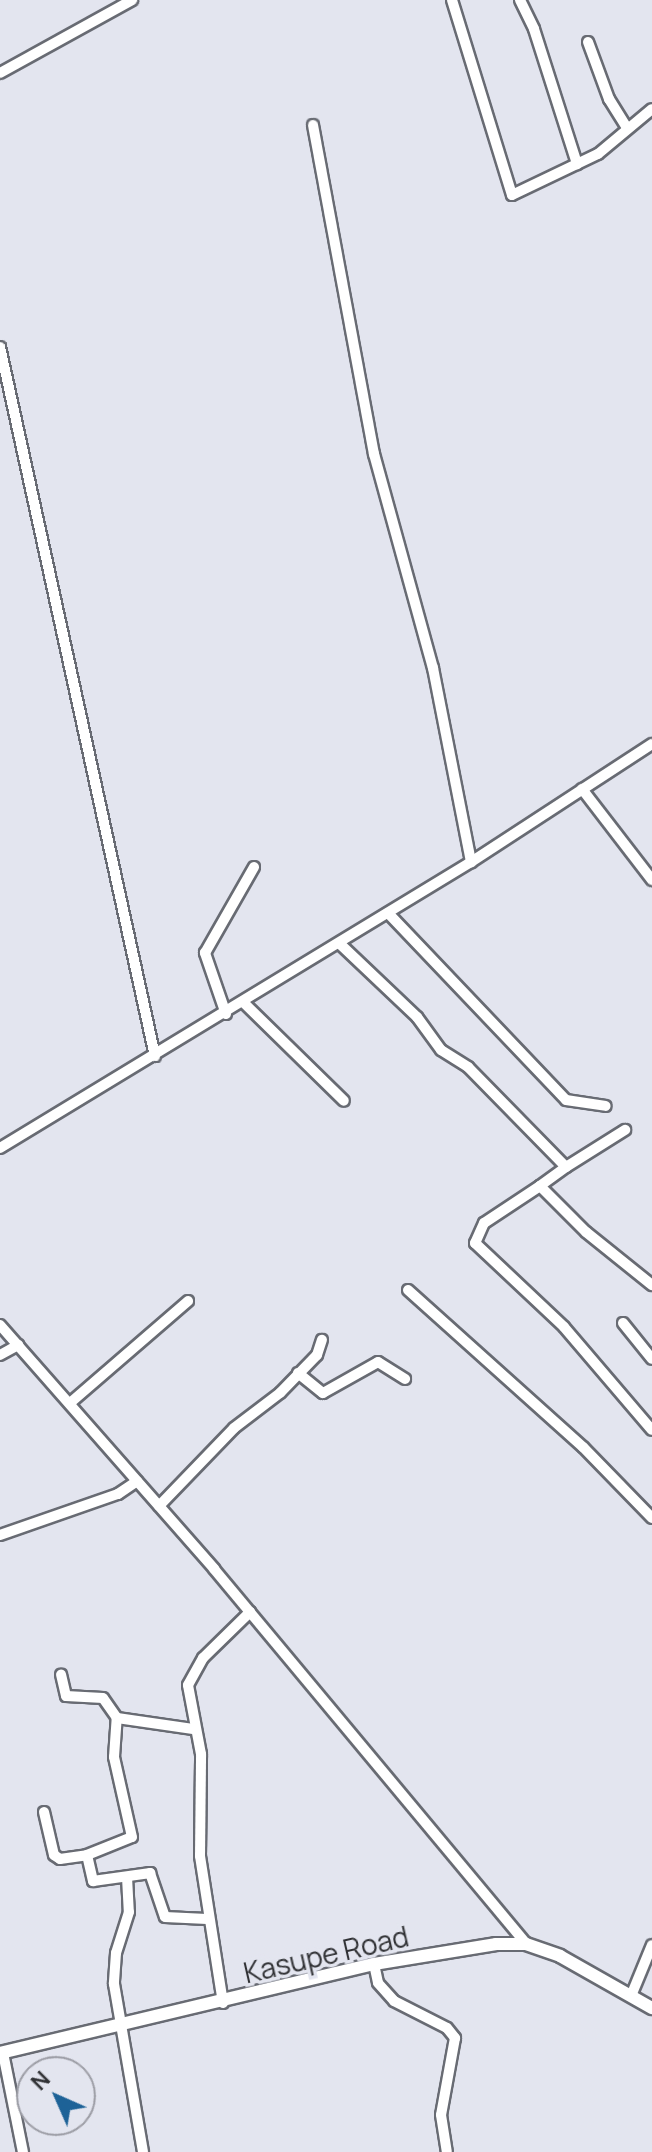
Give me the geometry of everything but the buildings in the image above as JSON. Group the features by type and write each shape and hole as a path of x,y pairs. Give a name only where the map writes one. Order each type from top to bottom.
{"street":[{"path":"0,73 132,0"},
{"path":"452,0 509,192 516,194 598,154 652,109"},
{"path":"520,0 534,29 577,164"},
{"path":"588,42 609,99 627,128"},
{"path":"313,125 374,454 433,668 471,862"},
{"path":"0,347 155,1056"},
{"path":"0,1148 226,1014 471,862 652,744"},
{"path":"582,789 652,880"},
{"path":"226,1014 205,953 254,867"},
{"path":"388,913 423,944 566,1100 606,1106"},
{"path":"339,943 417,1017 441,1050 468,1067 566,1167"},
{"path":"243,1002 344,1101"},
{"path":"625,1130 478,1229 475,1243 564,1327 652,1430"},
{"path":"540,1186 586,1232 652,1285"},
{"path":"408,1290 583,1447 652,1518"},
{"path":"70,1403 188,1301"},
{"path":"623,1323 652,1359"},
{"path":"0,1325 250,1612 526,1944"},
{"path":"159,1506 234,1428 298,1373 322,1340"},
{"path":"0,1355 18,1345"},
{"path":"298,1373 319,1393 378,1362 405,1379"},
{"path":"0,1535 118,1494 137,1481"},
{"path":"223,2003 207,1919 199,1842 201,1754 193,1729 190,1679 203,1658 250,1612"},
{"path":"44,1812 57,1858 87,1855 132,1837 114,1757 117,1718 108,1700 66,1696 61,1675"},
{"path":"117,1718 193,1729"},
{"path":"87,1855 93,1881 152,1874 165,1917 207,1919"},
{"path":"127,1877 129,1912 114,1969 118,2028 143,2152"},
{"name":"Kasupe Road","path":"2,2053 223,2003 374,1964 496,1944 526,1944 577,1964 652,2008"},
{"path":"631,1996 652,1948"},
{"path":"374,1964 378,1983 394,2001 447,2028 455,2038 441,2115 447,2152"},
{"path":"2,2053 23,2152"}]}
